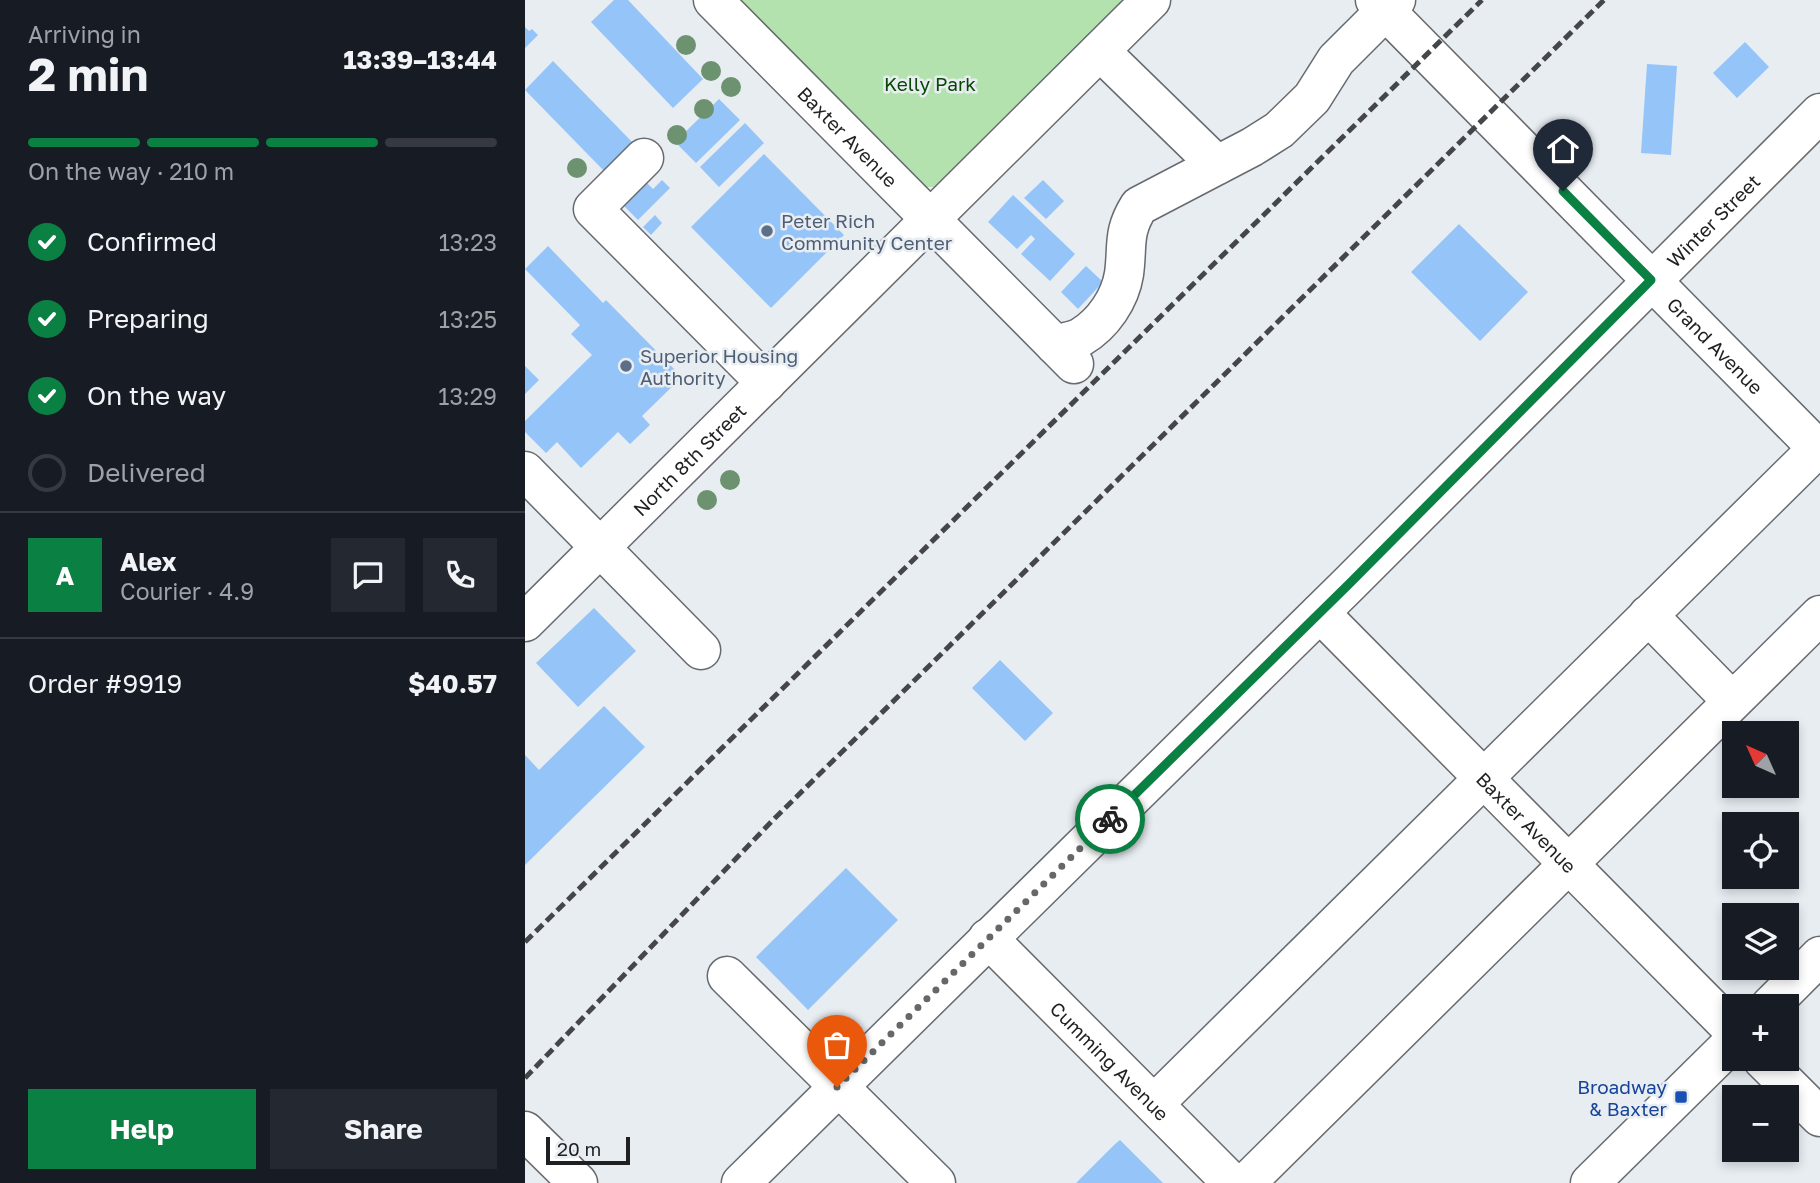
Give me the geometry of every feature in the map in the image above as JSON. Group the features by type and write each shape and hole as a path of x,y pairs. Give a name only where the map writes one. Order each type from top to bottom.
{"street":[{"name":"Baxter Avenue","path":"713,0 1064,354 1108,313 1116,298 1123,276 1129,223 1139,206 1217,165"},
{"name":"North 8th Street","path":"525,622 1151,0"},
{"path":"1100,51 1217,165 1279,130 1296,115 1312,98 1336,60 1385,3"},
{"name":"Grand Avenue","path":"1385,3 1651,280 1819,448"},
{"name":"Winter Street","path":"741,1183 1320,612 1820,113"},
{"path":"644,158 593,209 766,383"},
{"path":"1154,1104 1819,448"},
{"path":"525,471 701,650"},
{"name":"Baxter Avenue","path":"1320,612 1722,1019"},
{"path":"1649,615 1732,701"},
{"path":"1246,1183 1820,615"},
{"name":"Cumming Avenue","path":"988,938 1232,1183"},
{"path":"1782,994 1820,956"},
{"path":"726,976 936,1183"},
{"path":"1590,1183 1722,1053"},
{"path":"1774,1071 1820,1117"},
{"path":"525,1130 578,1183"}],"green space":[{"name":"Kelly Park","path":"733,0 1129,0 939,187 925,187"}],"building":[{"path":"614,0 628,0 703,79 673,108 591,22"},
{"path":"525,27 538,35 525,48"},
{"path":"1745,42 1769,67 1737,98 1713,73"},
{"path":"553,61 636,146 607,174 525,90"},
{"path":"1647,64 1677,66 1671,155 1641,153"},
{"path":"719,99 740,120 696,163 675,142"},
{"path":"745,123 764,143 719,187 700,167"},
{"name":"Peter Rich Community Center","path":"764,154 844,235 771,308 691,227"},
{"path":"641,177 653,189 662,180 670,188 638,220 618,200"},
{"path":"1043,180 1064,201 1046,219 1024,198"},
{"path":"1013,195 1075,254 1050,281 1021,254 1035,239 1031,235 1017,249 988,222"},
{"path":"655,215 662,223 651,235 643,227"},
{"path":"1459,224 1528,292 1480,341 1411,272"},
{"name":"Superior Housing Authority","path":"548,246 603,303 606,300 682,377 642,416 650,425 630,444 618,432 581,468 557,442 546,453 525,432 525,421 592,355 571,334 580,325 525,269"},
{"path":"1086,266 1103,282 1078,309 1061,292"},
{"path":"525,366 539,380 525,394"},
{"path":"594,608 636,651 578,707 536,663"},
{"path":"1000,660 1053,713 1025,741 972,688"},
{"path":"604,706 645,747 525,865 525,755 539,770"},
{"path":"846,868 898,920 808,1010 756,957"},
{"path":"1120,1140 1163,1183 1076,1183 1114,1145"}],"railway":[{"path":"525,942 1482,0"},
{"path":"525,1078 775,818 1604,0"}],"way so far":[{"path":"837,1087 1110,819"}],"place":[{"name":"Peter Rich Community Center","path":"767,231"},
{"name":"Superior Housing Authority","path":"626,366"},
{"name":"Broadway & Baxter","path":"1681,1097"}],"route":[{"path":"1110,819 1349,584 1651,280 1563,191"}]}
